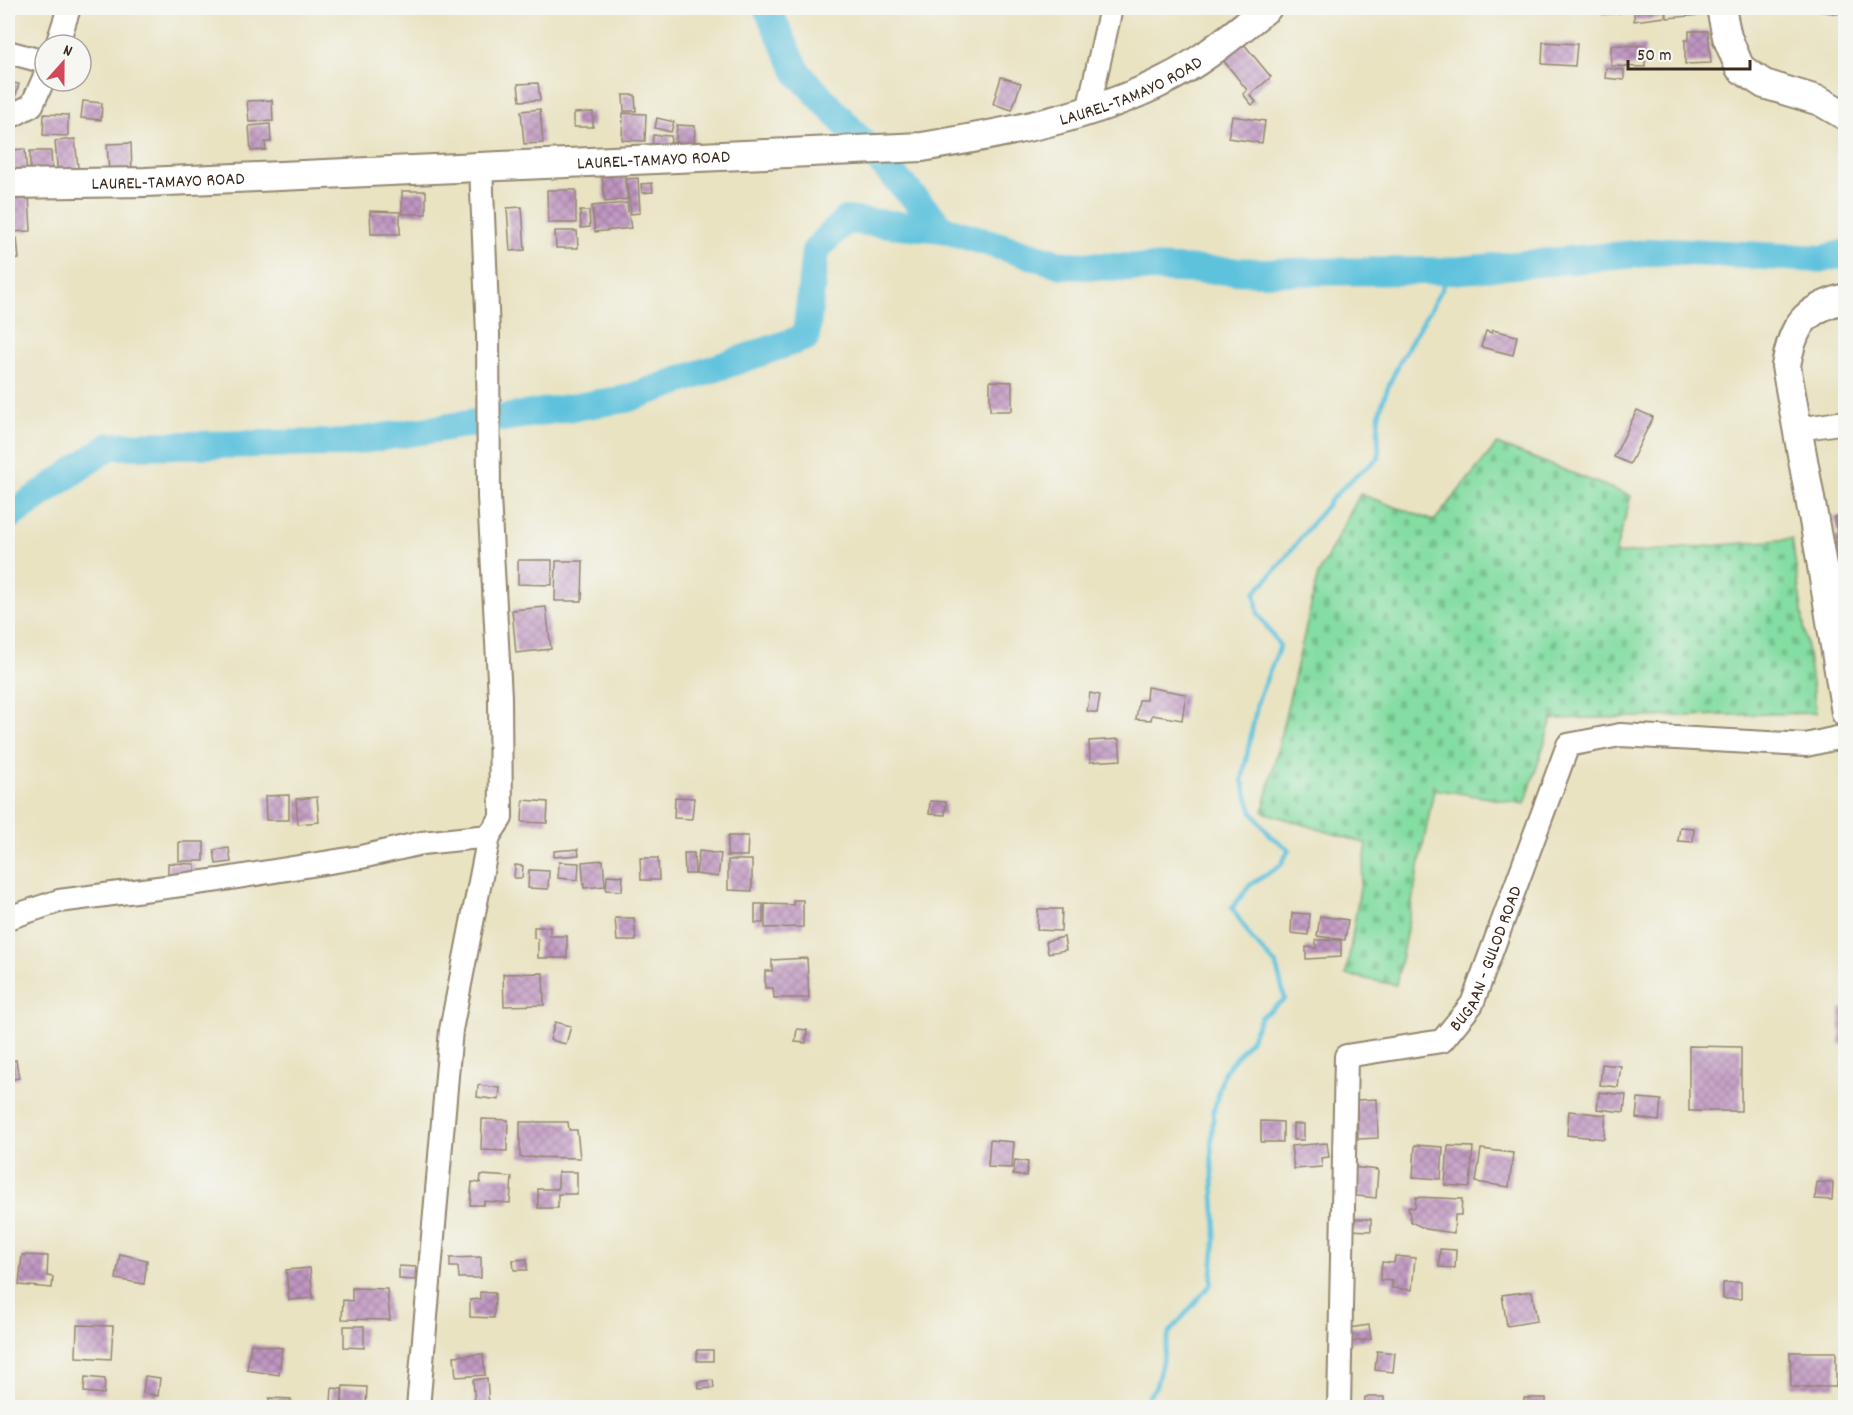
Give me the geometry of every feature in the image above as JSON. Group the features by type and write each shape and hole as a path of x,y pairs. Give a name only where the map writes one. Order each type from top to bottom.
{"main road":[{"name":"LAUREL-TAMAYO ROAD","path":"8,184 145,182 921,147 996,135 1088,111 1167,80 1224,42 1267,8"},
{"path":"1721,8 1727,37 1740,68 1764,84 1820,101 1845,116"},
{"path":"1845,298 1810,312 1791,337 1786,366 1798,429 1835,576 1845,713"}],"street":[{"path":"61,33 69,8"},
{"path":"1088,111 1111,8"},
{"path":"8,52 33,59"},
{"path":"8,118 32,105 37,93"},
{"path":"418,1407 451,1030 489,836 501,818 500,697 489,497 488,334 481,167"},
{"path":"1798,429 1845,422"},
{"name":"BUGAAN - GULOD ROAD","path":"1339,1407 1346,1056 1442,1041 1472,1004 1568,745 1620,735 1806,745 1845,736"},
{"path":"8,918 59,901 219,880 361,857 422,843 489,836"}],"green space":[{"path":"1497,444 1631,496 1615,554 1792,539 1816,713 1552,719 1525,804 1434,789 1396,985 1346,975 1367,844 1263,812 1318,575 1360,494 1434,521"}],"building":[{"path":"1602,8 1621,8 1621,13 1602,14"},
{"path":"1634,8 1665,8 1665,17 1634,21"},
{"path":"1667,8 1701,8 1701,15 1667,18"},
{"path":"1812,8 1839,8 1838,14 1811,10"},
{"path":"1689,31 1708,31 1711,63 1685,64 1685,40 1689,40"},
{"path":"1543,42 1577,44 1575,66 1542,64"},
{"path":"1243,43 1271,77 1250,95 1256,102 1252,105 1243,94 1247,90 1223,60"},
{"path":"1611,45 1645,46 1645,67 1611,66"},
{"path":"1606,68 1624,70 1624,80 1605,78"},
{"path":"1001,77 1021,83 1012,110 993,104"},
{"path":"8,82 19,84 11,112 8,111"},
{"path":"538,83 540,100 520,101 518,84"},
{"path":"623,95 635,95 636,111 624,111"},
{"path":"272,100 273,121 249,122 247,101"},
{"path":"83,101 102,103 101,120 81,118"},
{"path":"540,109 543,143 524,144 521,111"},
{"path":"593,112 593,127 574,127 574,113"},
{"path":"623,113 646,114 645,141 622,140"},
{"path":"44,114 68,115 68,136 43,135"},
{"path":"1232,116 1265,121 1262,143 1228,138"},
{"path":"657,118 674,122 671,132 655,128"},
{"path":"270,124 271,142 265,142 266,150 251,151 249,126"},
{"path":"677,125 695,126 694,151 675,150"},
{"path":"653,135 671,136 670,150 652,149"},
{"path":"75,139 79,176 58,178 55,141"},
{"path":"131,143 132,172 109,173 107,144"},
{"path":"25,149 27,175 8,177 8,150"},
{"path":"30,151 51,151 52,171 30,171"},
{"path":"624,174 628,199 605,202 602,177"},
{"path":"638,178 640,213 631,214 626,179"},
{"path":"652,183 653,192 642,193 641,184"},
{"path":"547,190 576,190 576,223 548,223"},
{"path":"402,191 426,191 426,214 402,214"},
{"path":"8,195 29,195 31,231 8,232"},
{"path":"627,203 631,228 595,232 592,206"},
{"path":"522,207 525,250 510,251 507,208"},
{"path":"370,211 400,212 400,234 371,234"},
{"path":"580,211 589,211 590,227 581,228"},
{"path":"555,231 577,231 578,248 556,248"},
{"path":"17,238 19,259 8,260 8,239"},
{"path":"1493,330 1517,336 1513,355 1481,347 1486,331 1492,333"},
{"path":"990,381 1012,382 1012,411 990,411"},
{"path":"1637,410 1653,417 1630,464 1614,457"},
{"path":"1846,515 1846,531 1837,532 1834,517"},
{"path":"1846,535 1846,569 1839,570 1835,536"},
{"path":"518,560 552,560 552,585 518,584"},
{"path":"556,561 583,561 582,601 555,601"},
{"path":"546,607 551,649 516,653 512,610"},
{"path":"1147,687 1186,694 1182,720 1152,715 1151,720 1136,719 1139,700 1146,700"},
{"path":"1090,693 1100,695 1097,713 1087,711"},
{"path":"1119,739 1121,760 1090,762 1089,741"},
{"path":"289,795 289,820 266,820 265,796"},
{"path":"317,797 319,822 298,824 296,799"},
{"path":"675,797 694,798 692,819 674,818"},
{"path":"523,800 548,802 547,823 522,822"},
{"path":"930,801 946,802 945,815 929,814"},
{"path":"1680,827 1694,828 1693,842 1678,841"},
{"path":"728,836 748,836 747,856 727,856"},
{"path":"179,842 204,842 204,861 179,861"},
{"path":"229,848 231,862 216,864 214,850"},
{"path":"578,849 579,855 554,857 554,851"},
{"path":"699,851 721,854 718,877 696,874"},
{"path":"684,853 694,853 695,874 685,874"},
{"path":"640,858 658,858 659,880 641,880"},
{"path":"603,860 605,886 584,888 582,862"},
{"path":"728,860 752,860 752,891 728,890"},
{"path":"559,862 579,863 578,880 558,878"},
{"path":"168,863 195,864 195,882 168,882"},
{"path":"515,865 523,866 522,878 514,878"},
{"path":"529,870 549,871 548,889 528,888"},
{"path":"607,875 623,876 622,891 606,890"},
{"path":"793,900 803,900 803,927 765,928 765,904 793,905"},
{"path":"755,904 763,904 763,923 755,923"},
{"path":"1038,909 1062,909 1061,931 1037,930"},
{"path":"1292,913 1310,914 1308,935 1291,933"},
{"path":"1320,916 1348,920 1345,940 1317,936"},
{"path":"615,918 634,918 636,941 617,941"},
{"path":"534,927 550,927 550,936 567,936 567,958 538,958 538,939 534,938"},
{"path":"1064,937 1066,950 1048,953 1046,941"},
{"path":"1316,940 1341,940 1341,957 1306,959 1306,947 1316,948"},
{"path":"807,958 809,998 774,998 773,988 765,988 765,971 772,971 772,960"},
{"path":"543,973 544,1005 504,1006 503,974"},
{"path":"1840,1008 1846,1008 1846,1045 1840,1045"},
{"path":"555,1022 571,1026 566,1044 550,1040"},
{"path":"797,1029 807,1030 806,1043 795,1042"},
{"path":"1689,1046 1741,1047 1741,1111 1689,1111"},
{"path":"16,1060 19,1078 8,1080 8,1062"},
{"path":"1602,1064 1621,1066 1618,1087 1600,1085"},
{"path":"478,1085 500,1088 499,1100 477,1097"},
{"path":"1599,1092 1626,1095 1624,1112 1597,1109"},
{"path":"1638,1098 1661,1100 1659,1121 1636,1118"},
{"path":"1377,1099 1378,1138 1358,1139 1357,1100"},
{"path":"1569,1111 1606,1115 1604,1139 1567,1135"},
{"path":"482,1119 508,1120 507,1151 481,1150"},
{"path":"1261,1121 1283,1122 1283,1142 1261,1142"},
{"path":"520,1122 568,1122 569,1130 577,1130 580,1158 520,1157"},
{"path":"1293,1124 1304,1124 1304,1140 1293,1140"},
{"path":"990,1140 1014,1142 1012,1168 988,1167"},
{"path":"1327,1143 1329,1157 1321,1158 1322,1167 1294,1169 1291,1146"},
{"path":"1415,1145 1443,1147 1441,1179 1413,1177"},
{"path":"1448,1146 1473,1147 1470,1187 1445,1185"},
{"path":"1481,1149 1513,1153 1509,1187 1476,1182"},
{"path":"1015,1160 1028,1162 1026,1176 1013,1175"},
{"path":"1352,1167 1378,1170 1376,1198 1349,1195"},
{"path":"558,1172 577,1172 577,1194 558,1194 558,1208 538,1208 538,1189 558,1189"},
{"path":"481,1175 512,1177 510,1203 484,1201 484,1205 470,1205 472,1182 480,1183"},
{"path":"1817,1182 1833,1183 1832,1200 1815,1199"},
{"path":"1416,1197 1462,1199 1461,1215 1455,1215 1454,1233 1426,1229 1411,1222 1408,1207 1415,1208"},
{"path":"1350,1219 1371,1219 1371,1231 1349,1230"},
{"path":"1440,1249 1456,1250 1455,1268 1439,1267"},
{"path":"120,1254 147,1260 144,1284 116,1279"},
{"path":"22,1255 48,1256 47,1276 53,1277 52,1288 19,1285"},
{"path":"1395,1256 1415,1258 1412,1290 1392,1288 1392,1281 1380,1280 1382,1262 1394,1263"},
{"path":"481,1257 481,1278 459,1278 458,1267 450,1267 450,1258"},
{"path":"527,1259 527,1270 514,1270 513,1260"},
{"path":"399,1266 416,1267 415,1280 399,1279"},
{"path":"310,1268 313,1298 289,1300 286,1270"},
{"path":"1741,1282 1741,1299 1723,1299 1723,1283"},
{"path":"352,1288 387,1289 390,1320 342,1319 343,1300 352,1301"},
{"path":"1532,1291 1537,1321 1507,1326 1502,1295"},
{"path":"480,1292 495,1293 494,1318 470,1317 470,1300 480,1299"},
{"path":"77,1325 113,1326 111,1359 76,1357"},
{"path":"1369,1325 1371,1339 1351,1342 1349,1328"},
{"path":"344,1326 364,1326 364,1348 344,1347"},
{"path":"251,1344 282,1348 279,1375 247,1370"},
{"path":"697,1350 713,1350 713,1361 697,1361"},
{"path":"1377,1351 1395,1353 1393,1372 1375,1370"},
{"path":"1790,1352 1836,1352 1836,1387 1791,1387"},
{"path":"483,1354 485,1375 456,1377 454,1356"},
{"path":"145,1376 160,1378 158,1396 143,1393"},
{"path":"85,1377 105,1379 104,1394 84,1392"},
{"path":"487,1378 489,1406 475,1405 473,1380"},
{"path":"713,1380 714,1388 699,1389 698,1382"},
{"path":"343,1386 367,1387 366,1405 342,1403"},
{"path":"332,1388 342,1389 342,1403 331,1403"},
{"path":"1365,1397 1384,1397 1384,1408 1364,1408"},
{"path":"269,1398 291,1399 290,1408 258,1408 258,1403 269,1404"},
{"path":"1524,1398 1546,1398 1546,1408 1524,1408"}],"waterway":[{"path":"767,8 798,73 943,229 1063,265 1261,272 1451,271 1669,251 1822,259 1846,253"},
{"path":"503,418 626,399 806,337 815,251 845,220 943,229"},
{"path":"1140,1408 1156,1386 1169,1333 1211,1284 1216,1230 1211,1146 1214,1109 1224,1072 1251,1039 1261,1017 1285,999 1276,965 1252,939 1232,908 1250,885 1281,865 1289,849 1271,837 1252,812 1242,780 1258,700 1280,646 1258,614 1255,592 1275,571 1333,498 1379,458 1378,422 1386,393 1402,357 1451,271"},
{"path":"8,517 110,446 343,443 474,423"}]}
